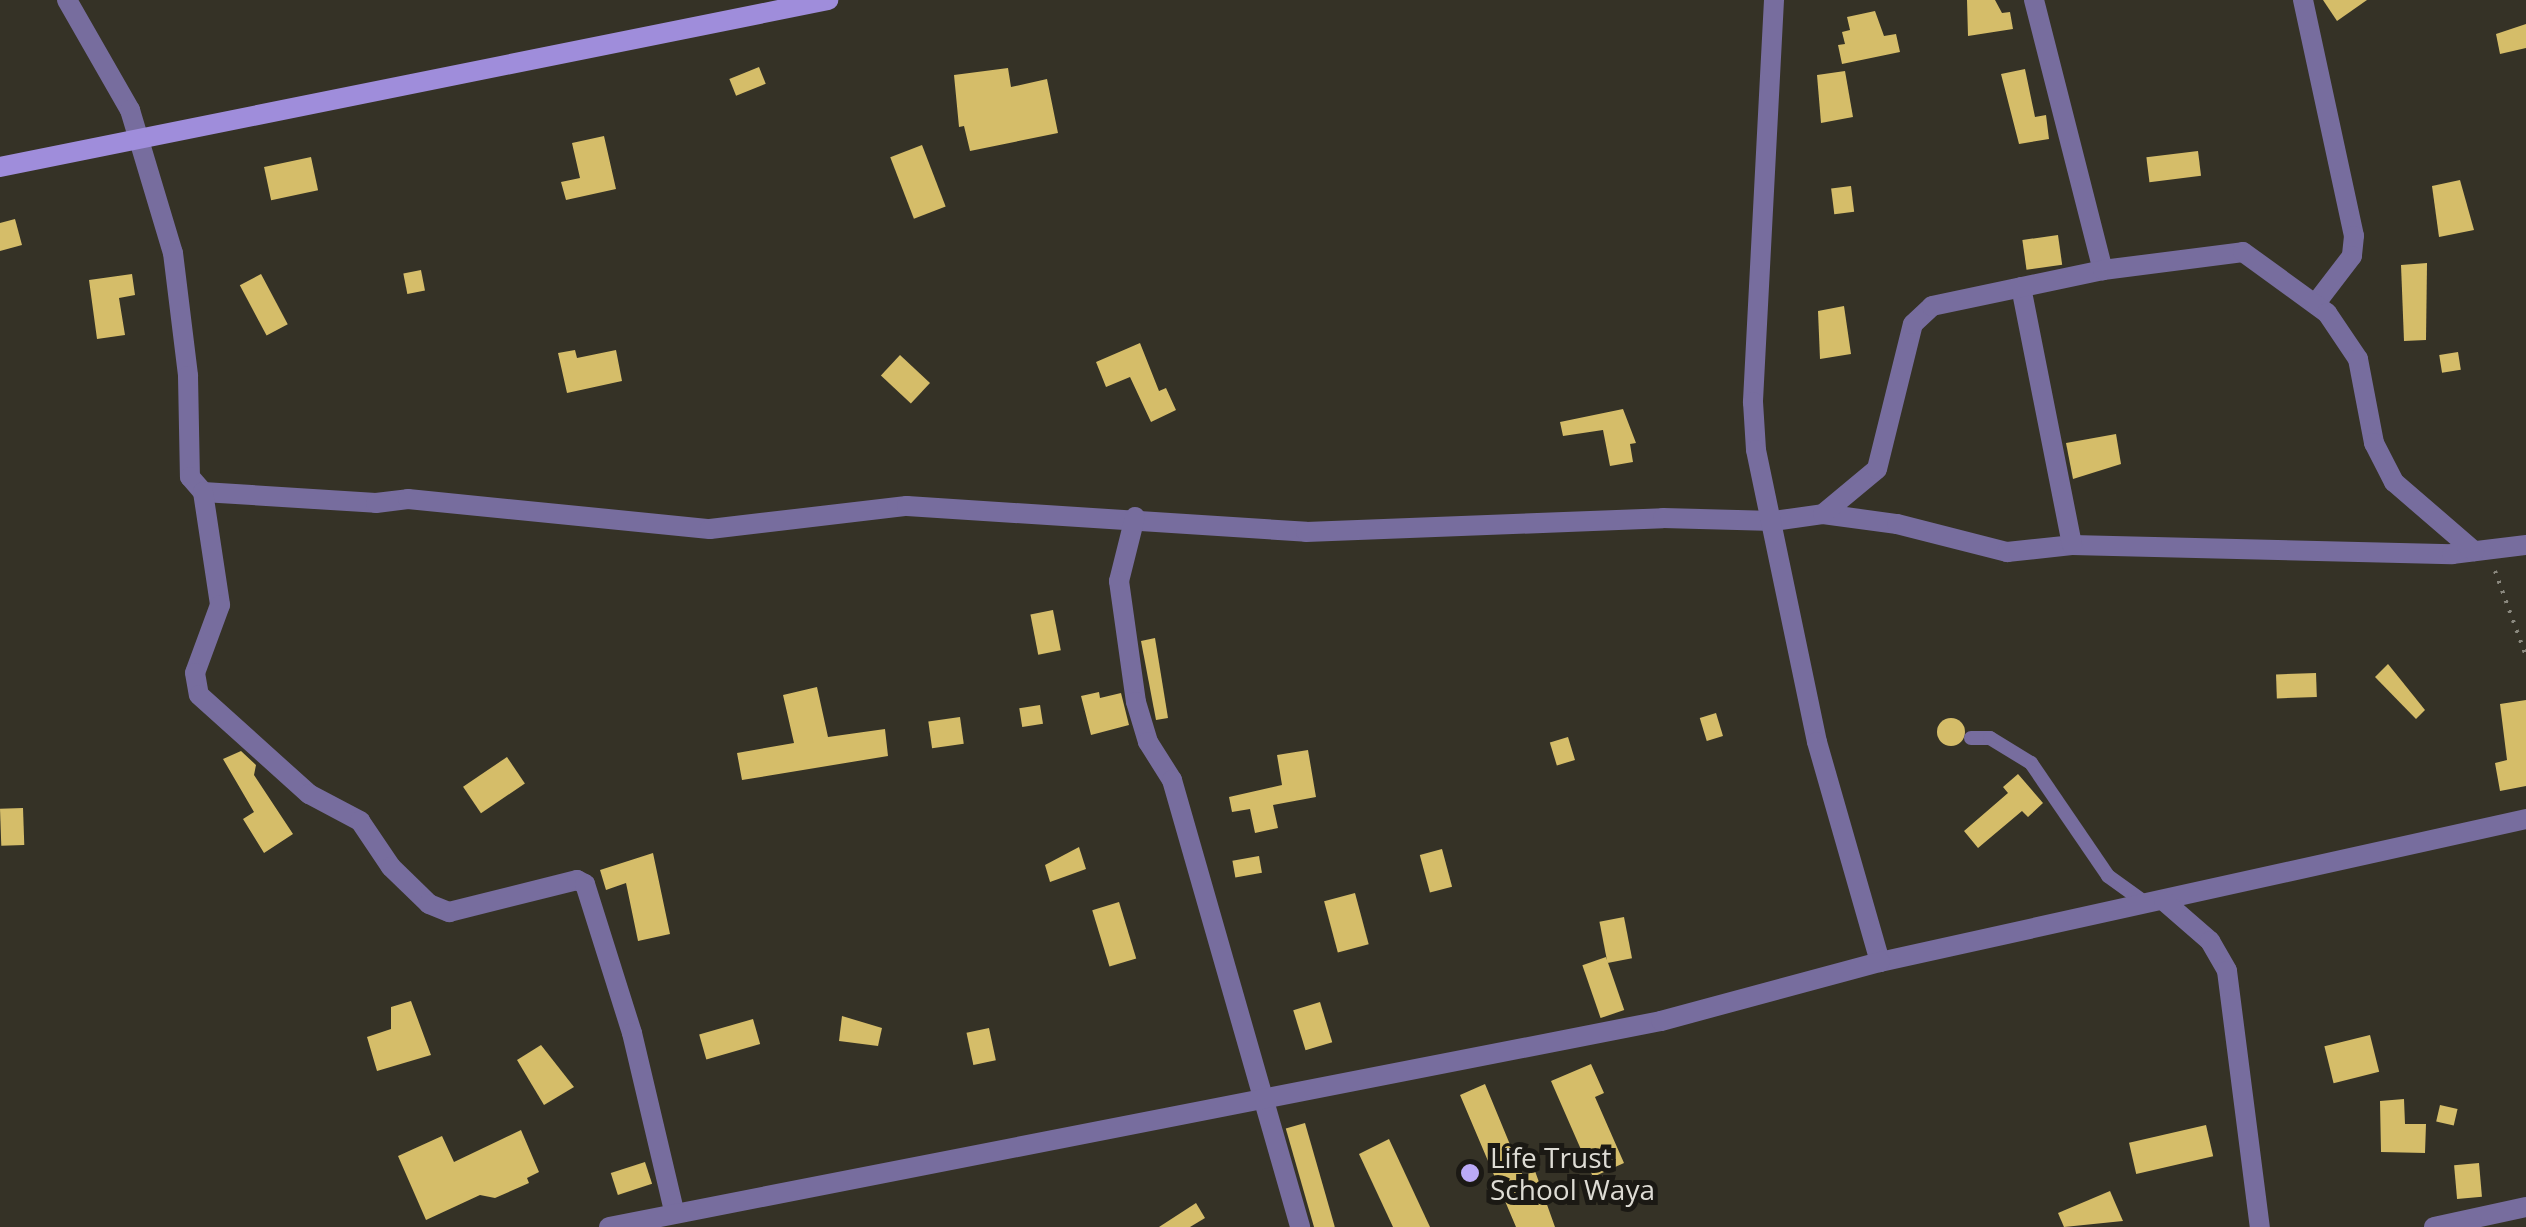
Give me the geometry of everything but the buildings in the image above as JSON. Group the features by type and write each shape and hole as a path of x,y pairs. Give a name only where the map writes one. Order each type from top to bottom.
{"street":[{"path":"67,0 107,61 141,140 183,311 190,477 203,492 220,606 195,673 199,695 309,794 360,821 391,867 429,904 449,912 562,884 586,884 632,1032 674,1210"},
{"path":"0,167 828,0"},
{"path":"1774,0 1753,402 1756,450 1774,521 1817,742 1880,962"},
{"path":"2034,0 2103,270"},
{"path":"2303,0 2354,236 2352,256 2316,303"},
{"path":"1823,514 1877,469 1913,324 1922,312 2103,270 2244,252 2316,303 2358,358 2374,442 2394,482 2481,550"},
{"path":"2021,287 2072,545"},
{"path":"203,492 376,504 408,499 710,528 856,507 1135,517 1306,532 1662,518 1774,521 1823,514 1897,524 2006,552 2072,545 2198,552 2481,550 2526,544"},
{"path":"1135,517 1119,581 1136,702 1148,742 1172,780 1259,1100 1300,1227"},
{"path":"609,1227 674,1210 1661,1021 1880,962 2526,819"},
{"path":"2156,903 2210,942 2227,972 2260,1227"},
{"path":"2434,1227 2526,1207"}],"lane":[{"path":"1971,738 1990,738 2031,763 2108,876 2156,903"}],"path":[{"path":"2481,550 2526,656"}],"place":[{"name":"Life Trust School Waya","path":"1470,1173"}]}
